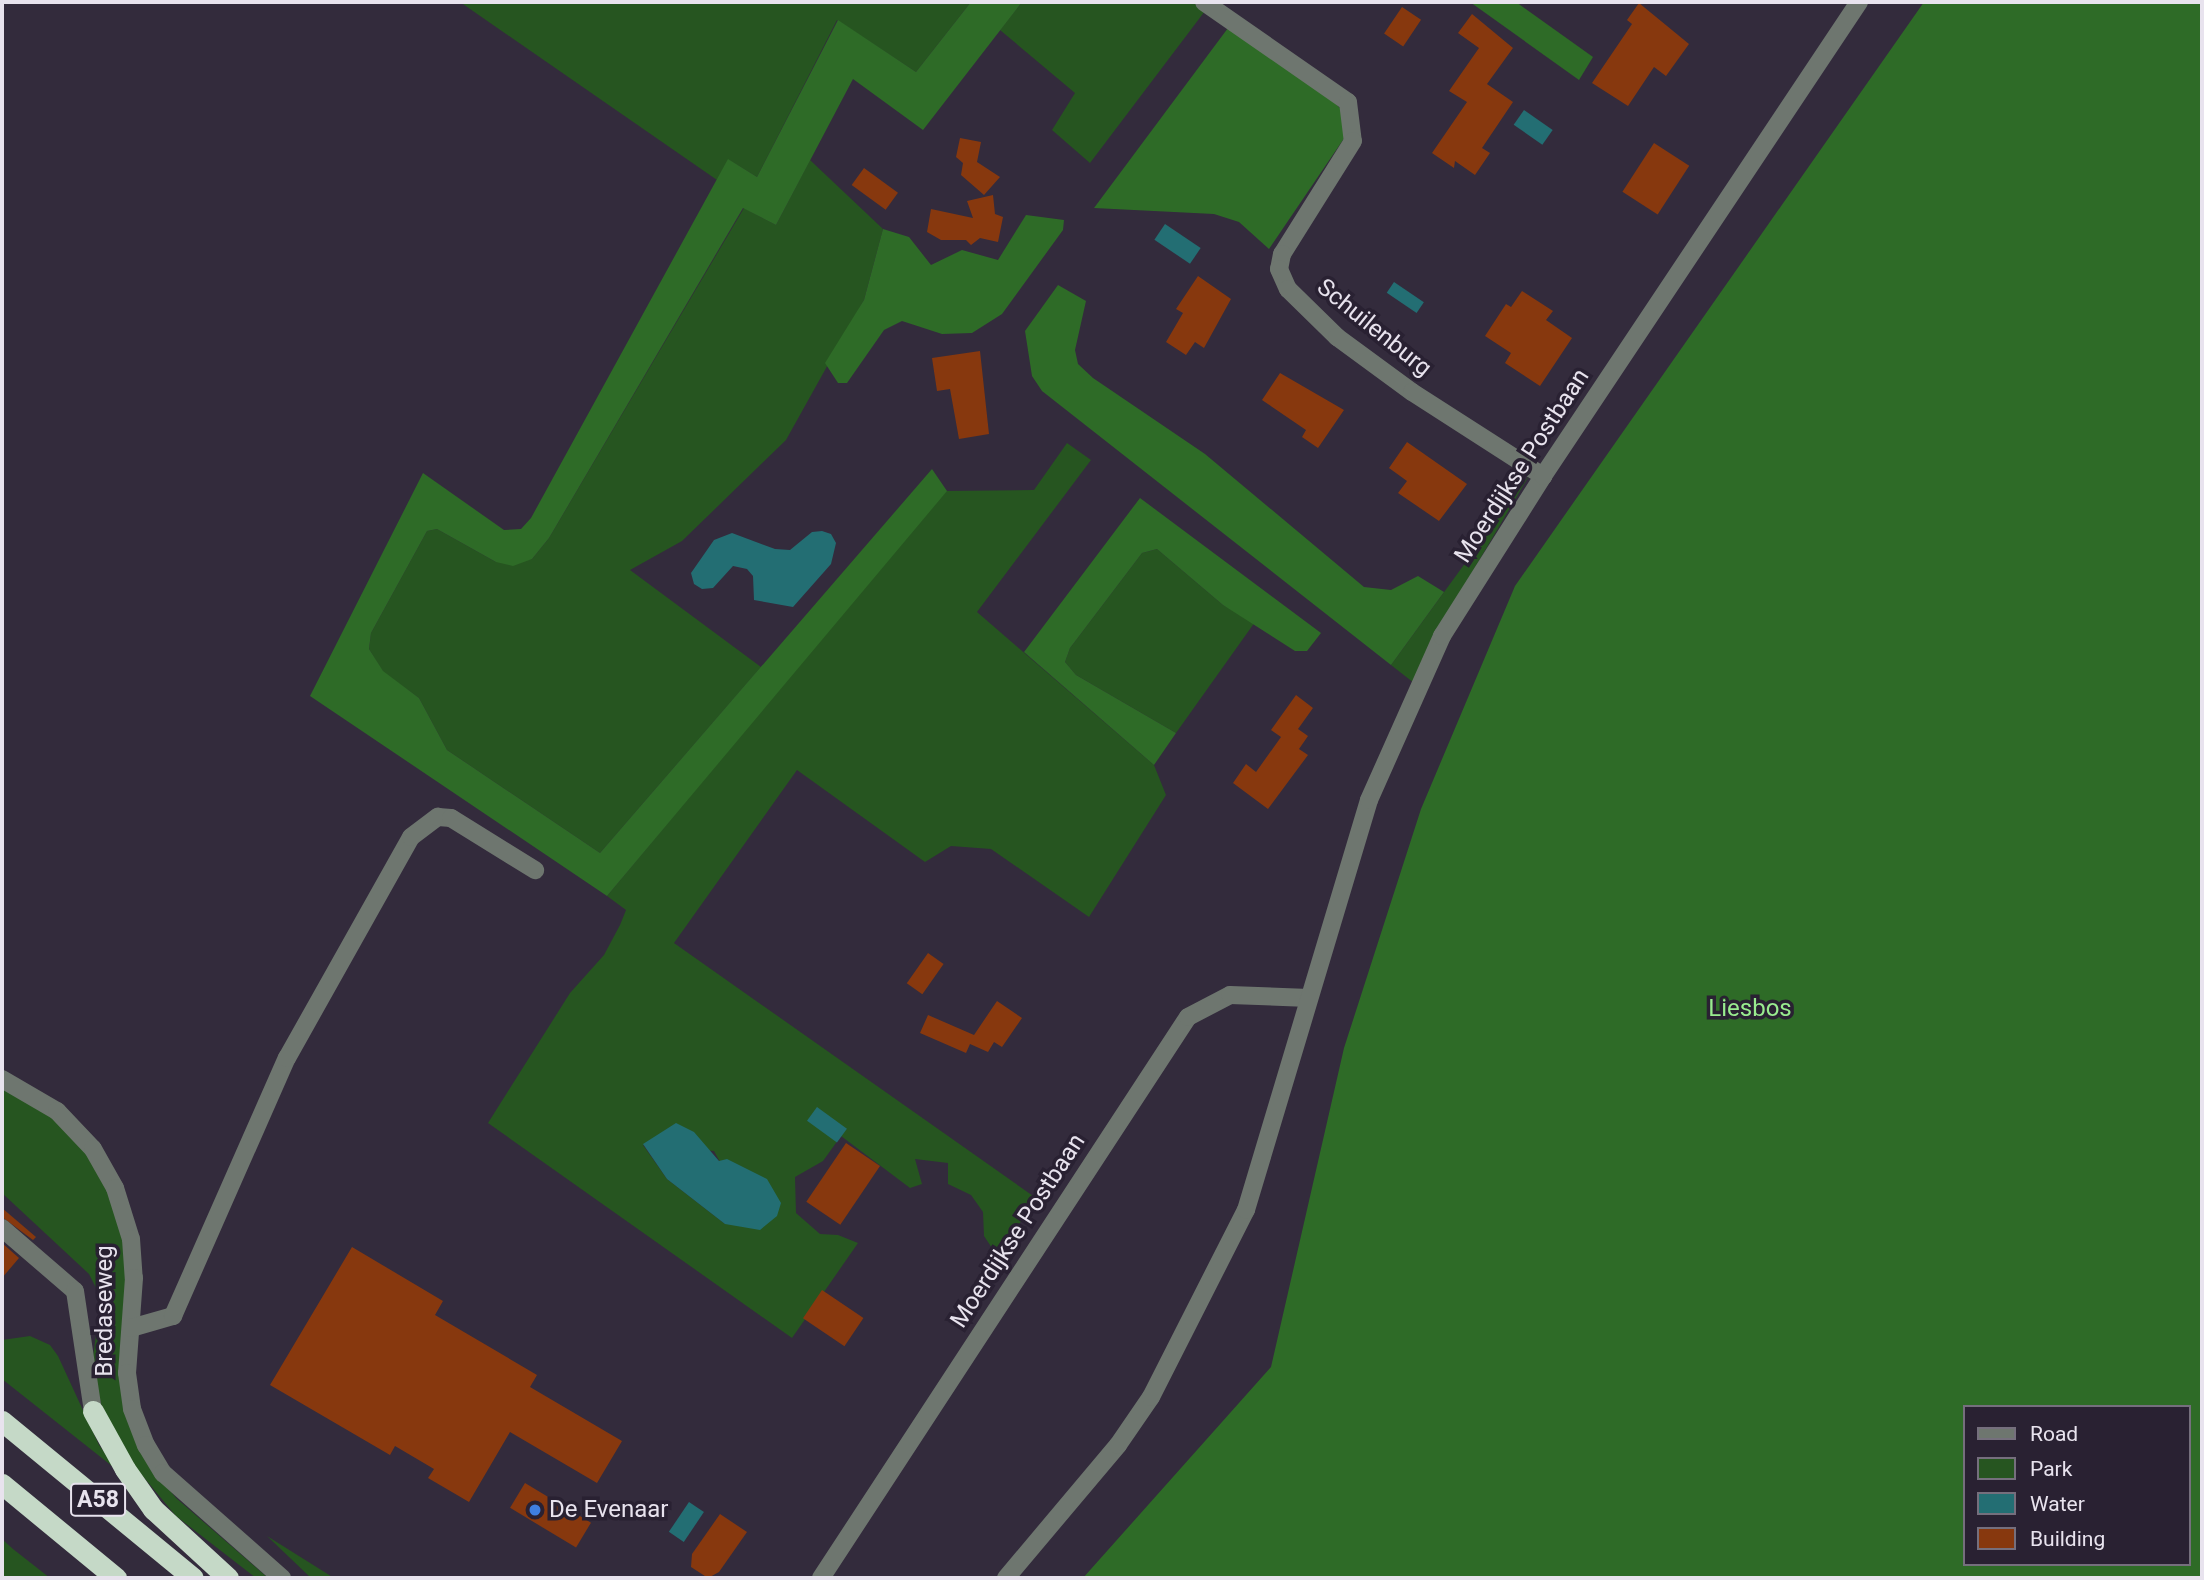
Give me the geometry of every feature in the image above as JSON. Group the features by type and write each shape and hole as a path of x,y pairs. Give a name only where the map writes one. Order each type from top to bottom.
{"highway":[{"name":"A58","path":"93,1410 125,1469 153,1509 228,1578"},
{"name":"A58","path":"2,1421 193,1578"},
{"name":"A58","path":"2,1484 116,1578"}],"street":[{"name":"Schuilenburg","path":"1205,2 1348,102 1353,141 1282,254 1279,269 1288,289 1338,337 1380,368 1543,476"},
{"name":"Moerdijkse Postbaan","path":"1006,1578 1118,1445 1151,1397 1246,1210 1369,800 1415,690 1442,636 1543,476 1859,2"},
{"path":"131,1328 173,1316 286,1058 411,837 438,817 451,818 535,870"},
{"name":"Moerdijkse Postbaan","path":"821,1578 1188,1017 1230,995 1309,998"},
{"name":"Bredaseweg","path":"2,1079 57,1111 93,1149 115,1188 131,1239 131,1328 127,1373 132,1409 151,1454 163,1473 282,1578"},
{"name":"A58","path":"2,1228 75,1291 93,1410"}],"green space":[{"path":"460,2 971,2 916,72 837,20 757,177 729,160 717,180"},
{"path":"971,2 1022,2 923,130 853,79 776,225 743,208 549,538 532,559 513,566 496,562 437,529 427,531 371,633 369,649 383,671 419,698 447,750 600,853 932,469 947,491 607,896 310,696 423,473 504,530 521,529 531,518 728,159 757,177 838,20 916,72"},
{"path":"1022,2 1192,2 1205,11 1090,163 1052,130 1075,93 1000,30"},
{"path":"1470,2 1516,2 1593,57 1579,80"},
{"name":"Liesbos","path":"1924,2 2202,2 2202,1578 1083,1578 1271,1367 1344,1048 1421,809 1515,586"},
{"path":"1228,28 1334,102 1346,114 1349,131 1269,249 1239,222 1214,214 1094,208"},
{"path":"810,160 883,229 864,300 786,440 682,541 630,570 761,667 600,853 447,750 419,698 383,672 369,649 371,633 427,531 437,529 496,562 532,559 549,538 744,208 776,225"},
{"path":"1026,215 1064,220 1063,230 1002,314 972,333 942,334 902,321 884,330 847,383 838,383 825,363 864,300 883,229 909,237 931,265 962,250 998,260"},
{"path":"1058,285 1086,301 1075,350 1078,364 1093,378 1205,454 1364,587 1391,590 1418,576 1444,592 1391,665 1042,391 1032,376 1025,331"},
{"path":"1067,443 1091,460 977,612 1154,765 1166,795 1089,917 991,849 951,846 925,862 797,770 674,943 1036,1198 998,1257 984,1236 983,1212 971,1195 948,1184 948,1163 915,1159 922,1184 910,1188 841,1136 823,1161 795,1177 796,1213 820,1234 838,1235 858,1243 792,1338 488,1123 570,993 604,955 620,925 626,910 607,896 944,491 1034,490","holes":["643,1145 714,1151 720,1162 725,1224 667,1179"]},
{"path":"1530,474 1454,603 1414,683 1391,665"},
{"path":"1140,498 1321,633 1307,651 1295,651 1223,605 1157,549 1142,553 1070,648 1065,662 1076,675 1176,733 1154,765 1024,652"},
{"path":"1157,549 1223,605 1255,622 1176,733 1076,675 1065,662 1070,648 1142,553"},
{"path":"2,1087 39,1105 91,1154 110,1190 127,1254 120,1364 150,1466 176,1498 268,1578 256,1578 176,1516 131,1462 101,1404 92,1363 99,1314 97,1290 89,1274 2,1193"},
{"path":"30,1336 50,1345 58,1356 99,1445 117,1470 2,1379 2,1340"},
{"path":"267,1536 334,1578 311,1578"},
{"path":"2,1539 13,1549 50,1578 2,1578"}],"water":[{"path":"1524,110 1553,130 1542,145 1514,125"},
{"path":"1165,224 1201,248 1190,264 1154,240"},
{"path":"1394,282 1424,302 1417,313 1387,293"},
{"path":"812,532 831,534 836,543 831,564 793,607 754,600 753,576 747,569 733,566 713,588 702,589 694,584 691,573 714,540 732,533 775,549 790,550"},
{"path":"817,1107 847,1129 837,1143 807,1121"},
{"path":"676,1123 694,1132 719,1161 727,1159 767,1179 781,1203 777,1216 760,1230 725,1224 667,1179 643,1144"},
{"path":"689,1502 704,1512 684,1542 669,1532"}],"building":[{"path":"1639,3 1689,44 1666,76 1654,67 1628,106 1592,83 1632,24 1627,20"},
{"path":"1402,7 1421,20 1403,46 1384,34"},
{"path":"1472,14 1513,48 1487,84 1513,102 1482,148 1490,153 1475,175 1455,161 1454,168 1432,153 1467,102 1449,91 1479,48 1458,33"},
{"path":"960,138 981,142 977,162 1000,177 984,195 961,175 963,163 956,157"},
{"path":"1654,143 1689,166 1658,215 1622,192"},
{"path":"864,168 898,193 886,210 852,185"},
{"path":"993,195 995,214 1003,217 998,242 980,238 971,245 966,240 941,240 927,232 931,209 973,218 967,201"},
{"path":"1198,276 1231,299 1204,348 1195,342 1186,355 1166,342 1183,313 1176,309"},
{"path":"1522,291 1553,311 1546,320 1572,338 1540,386 1505,363 1511,353 1485,336 1506,304 1511,307"},
{"path":"980,351 989,434 959,439 950,389 937,391 932,358"},
{"path":"1280,373 1344,410 1318,448 1302,437 1306,430 1262,400"},
{"path":"1407,442 1467,484 1439,521 1398,493 1407,481 1389,468"},
{"path":"1296,695 1313,708 1298,729 1308,736 1299,749 1308,755 1268,809 1233,783 1246,764 1256,772 1281,737 1271,730"},
{"path":"928,953 944,964 922,994 907,983"},
{"path":"997,1001 1022,1018 1002,1047 994,1042 988,1052 970,1044 966,1053 920,1033 928,1015 974,1035"},
{"path":"846,1143 880,1166 840,1225 806,1202"},
{"path":"2,1208 36,1237 33,1240 2,1217"},
{"path":"2,1243 19,1258 2,1278"},
{"path":"352,1247 443,1301 435,1315 537,1375 530,1387 622,1441 597,1483 510,1432 469,1502 428,1478 434,1469 395,1446 390,1455 270,1385"},
{"path":"822,1290 863,1318 844,1346 803,1318"},
{"path":"525,1483 591,1523 576,1548 510,1508"},
{"path":"720,1514 747,1532 719,1572 708,1578 691,1567 692,1554"}],"place":[{"name":"De Evenaar","path":"535,1510"}]}
